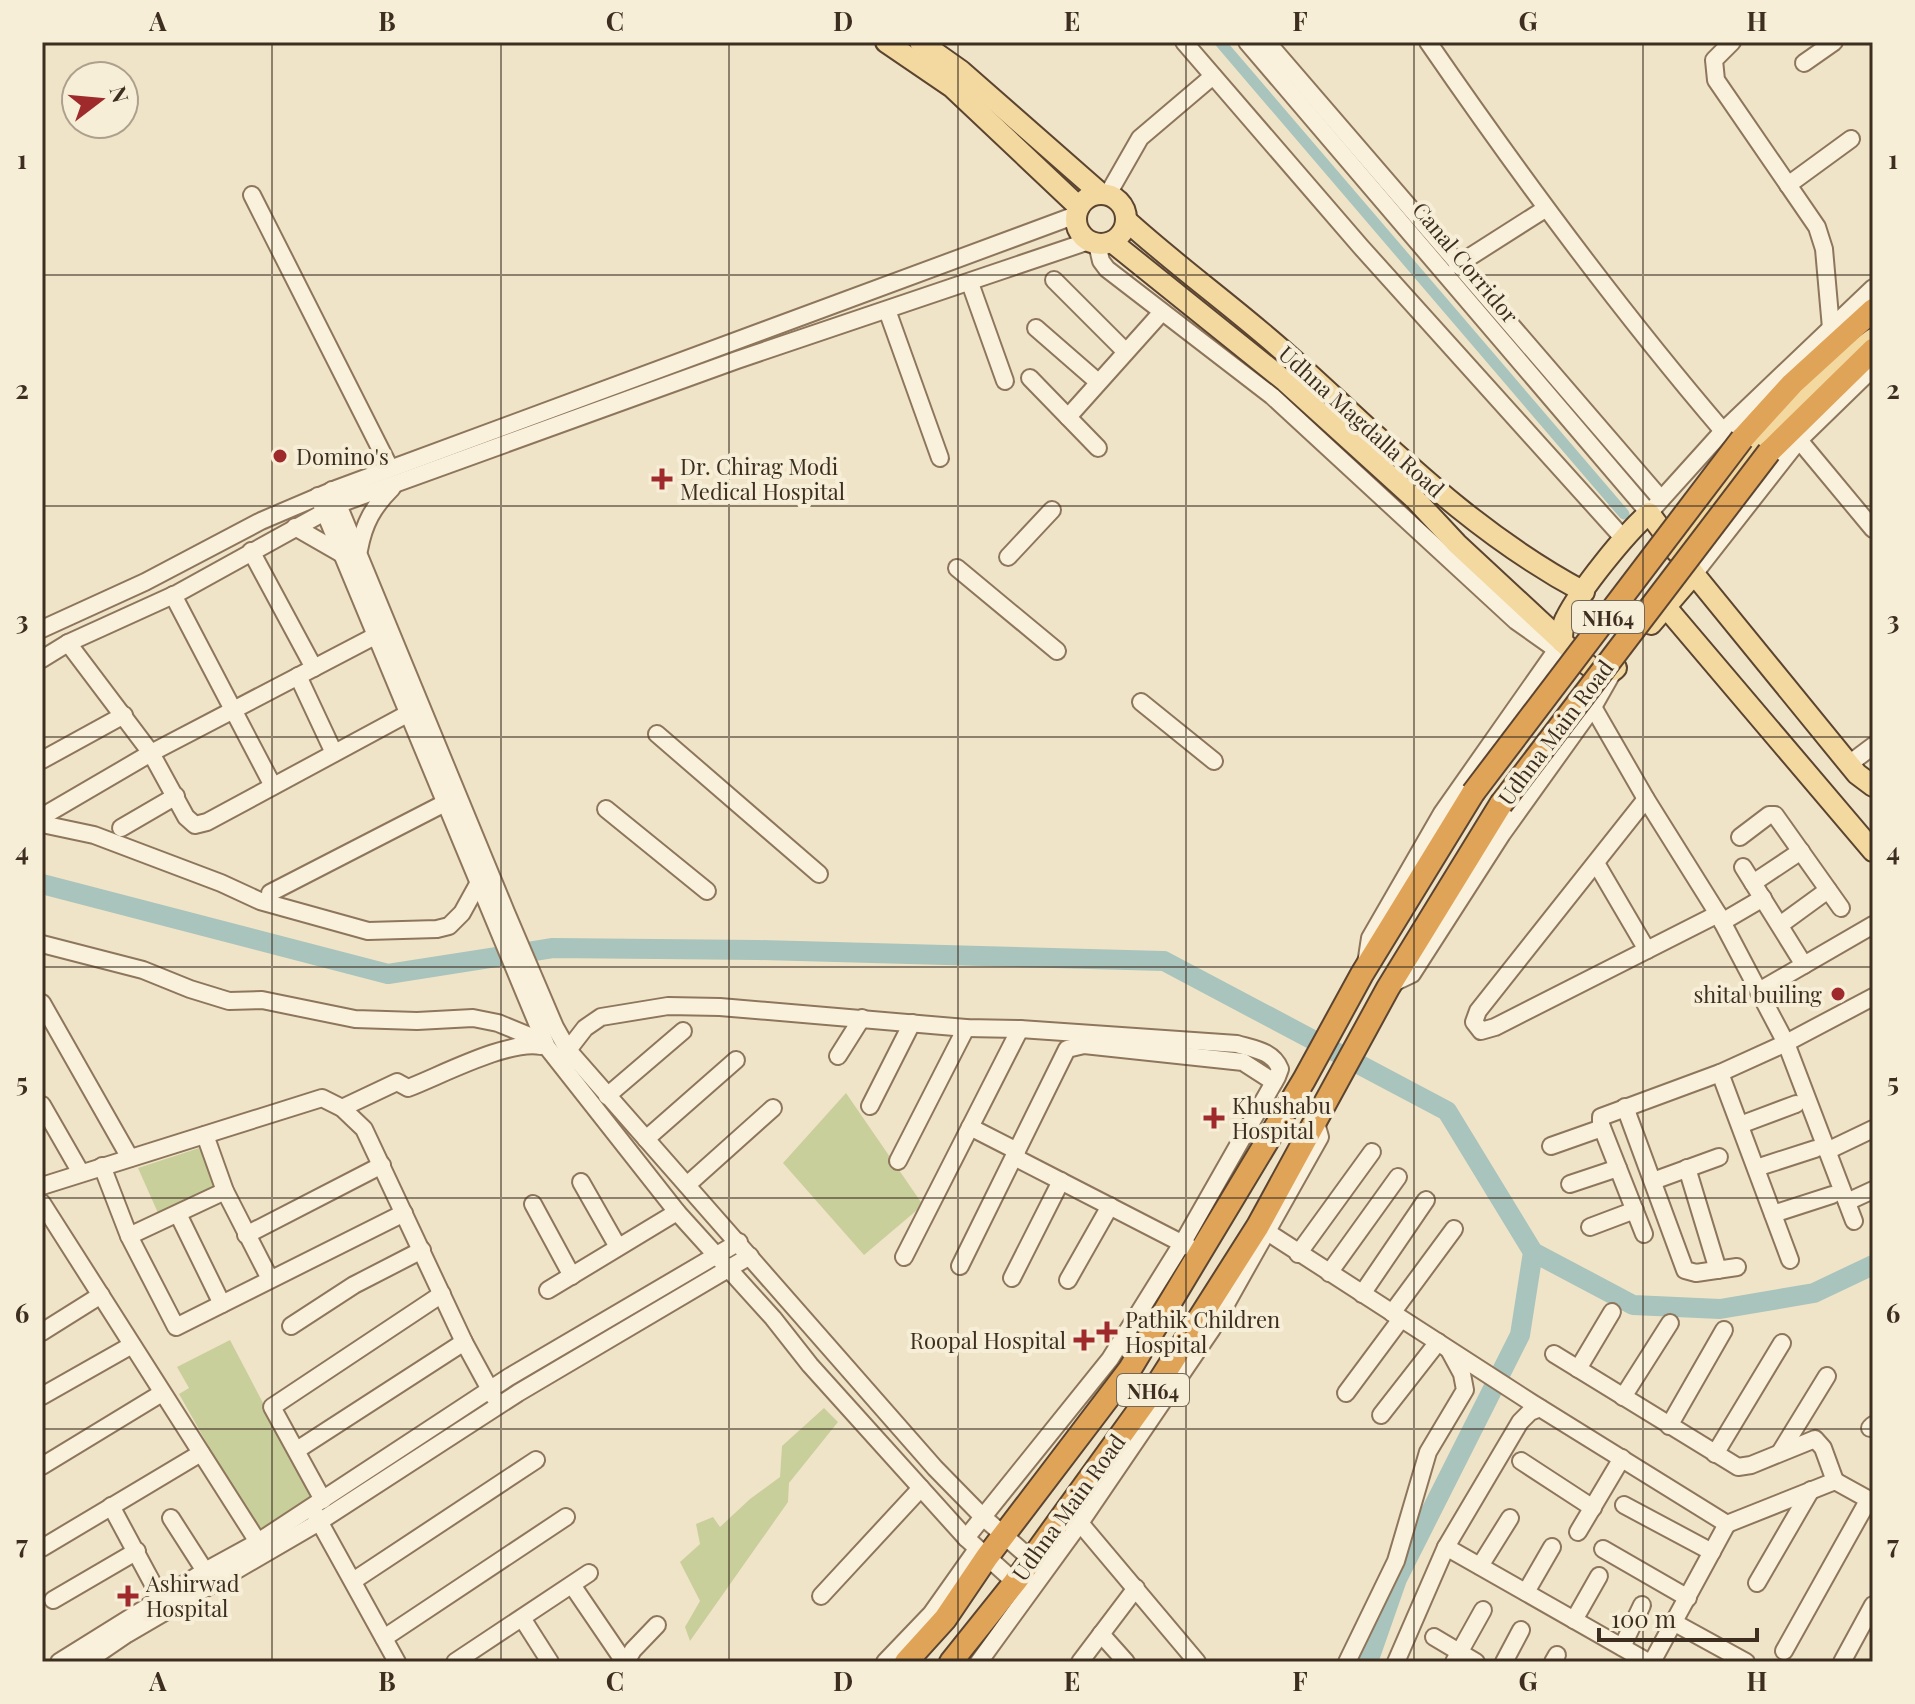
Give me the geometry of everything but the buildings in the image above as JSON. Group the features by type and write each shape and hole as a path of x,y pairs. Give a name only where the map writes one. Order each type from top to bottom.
{"highway":[{"name":"NH64","path":"906,1662 945,1619 977,1548 1004,1536 1130,1369 1191,1248 1304,1080 1364,972 1473,793 1732,435 1873,310"},
{"name":"Udhna Main Road","path":"951,1662 1015,1582 1157,1385 1263,1230 1389,986 1501,804 1769,452 1873,350"}],"main road":[{"name":"Udhna Magdalla Road","path":"886,42 952,87 1077,211 1079,230 1285,381 1415,499 1563,647 1593,669 1614,670"},
{"path":"920,42 961,71 1104,194 1122,205 1127,221 1163,254 1288,355 1446,500 1524,557 1584,592"},
{"path":"1077,211 1084,200 1104,194"},
{"path":"1099,242 1124,230 1127,221"},
{"path":"1676,551 1771,430 1839,364 1873,325"},
{"path":"1839,364 1873,339"},
{"path":"1563,647 1565,620 1624,539 1655,506 1676,551 1849,764 1873,786"},
{"path":"1614,670 1694,574"},
{"path":"1665,606 1873,851"}],"street":[{"path":"1184,42 1361,247 1624,539"},
{"name":"Canal Corridor","path":"1247,42 1655,506"},
{"path":"1267,42 1457,265 1655,506 1732,435 1831,328 1873,288"},
{"path":"1428,42 1545,209 1643,337 1732,435"},
{"path":"1732,42 1714,60 1716,80 1821,238 1831,328"},
{"path":"1804,63 1834,42"},
{"path":"1104,194 1140,138 1213,76"},
{"path":"1788,185 1851,139"},
{"path":"252,195 393,476"},
{"path":"1457,265 1545,209"},
{"path":"409,713 201,825 190,822 151,753 124,715 43,628 145,582 261,521 393,476 1077,211"},
{"path":"1031,1559 983,1517 935,1468 568,1050 499,914 478,884 375,636 350,553 370,513 393,476 1099,242 1101,261 1107,269 1272,396 1516,621 1563,647 1442,813 1370,938 1364,972"},
{"path":"1054,280 1124,350"},
{"path":"970,283 1005,381"},
{"path":"887,310 940,458"},
{"path":"1068,417 1124,350 1162,312"},
{"path":"1036,328 1098,382"},
{"path":"1694,574 1799,440 1873,368"},
{"path":"1030,378 1098,448"},
{"path":"1799,440 1873,529"},
{"path":"42,659 63,646 173,595 295,527 328,500"},
{"path":"328,500 499,914 543,1040 677,1212 716,1257 921,1488 977,1548 1015,1582"},
{"path":"1008,557 1052,510"},
{"path":"295,527 350,553"},
{"path":"251,551 314,668"},
{"path":"957,568 1057,651"},
{"path":"173,595 273,786"},
{"path":"46,818 151,753 375,636"},
{"path":"1389,986 1412,974 1502,834 1593,707 1614,670"},
{"path":"298,676 334,753"},
{"path":"1141,702 1214,761"},
{"path":"1593,707 1720,918 1786,1043 1839,1198 1854,1221"},
{"path":"42,760 124,715"},
{"path":"657,734 819,874"},
{"path":"1849,764 1873,746"},
{"path":"121,828 176,796"},
{"path":"1646,799 1478,1011 1474,1022 1476,1028 1481,1031 1495,1027 1647,950 1763,898"},
{"path":"270,893 445,803"},
{"path":"606,809 707,891"},
{"path":"1740,837 1772,814 1778,818 1841,908"},
{"path":"46,818 221,883 260,901 368,931 424,930 449,926 462,913 478,884"},
{"path":"1753,883 1801,851"},
{"path":"1596,863 1647,950"},
{"path":"1743,867 1804,965"},
{"path":"1780,925 1828,890"},
{"path":"1759,991 1873,925"},
{"path":"42,944 143,970 229,1001 262,1000 355,1019 417,1021 473,1018 498,1023 543,1040"},
{"path":"1644,1234 1602,1128 1600,1121 1603,1114 1720,1073 1786,1043 1873,997"},
{"path":"42,1003 130,1158"},
{"path":"568,1050 585,1028 601,1017 668,1006 720,1007 966,1028 1237,1044 1263,1051 1276,1060 1280,1069 1191,1248 1110,1359 983,1517 977,1548 931,1614 885,1662"},
{"path":"838,1056 862,1018"},
{"path":"870,1106 912,1023"},
{"path":"898,1161 966,1028"},
{"path":"904,1257 1020,1029"},
{"path":"607,1096 683,1031"},
{"path":"342,1108 397,1082 408,1088 510,1048 543,1040"},
{"path":"960,1266 1063,1054 1075,1046 1243,1062 1274,1082"},
{"path":"646,1139 736,1060"},
{"path":"1720,1073 1790,1260"},
{"path":"42,1186 322,1098 342,1108 364,1129 464,1342 500,1405"},
{"path":"1740,1125 1796,1104"},
{"path":"42,1105 81,1173"},
{"path":"1625,1107 1685,1270 1696,1273 1737,1267"},
{"path":"687,1185 773,1108"},
{"path":"970,1127 1061,1181 1191,1248"},
{"path":"1551,1146 1602,1128"},
{"path":"1756,1168 1821,1150 1873,1129"},
{"path":"205,1135 225,1191 270,1279"},
{"path":"1298,1254 1372,1152"},
{"path":"1653,1181 1719,1157"},
{"path":"246,1235 382,1165"},
{"path":"102,1166 129,1236 176,1327 404,1213"},
{"path":"1570,1184 1618,1168"},
{"path":"1687,1168 1718,1270"},
{"path":"1329,1273 1398,1177"},
{"path":"1012,1278 1061,1181"},
{"path":"581,1182 618,1247"},
{"path":"1773,1214 1873,1190"},
{"path":"129,1236 225,1191"},
{"path":"1362,1294 1426,1200"},
{"path":"42,1203 258,1542"},
{"path":"533,1204 572,1276"},
{"path":"1068,1280 1110,1206"},
{"path":"1590,1227 1635,1210"},
{"path":"548,1290 677,1212"},
{"path":"178,1214 222,1304"},
{"path":"1346,1393 1454,1229"},
{"path":"979,1662 1080,1523 1212,1329 1263,1230 1727,1524"},
{"path":"86,1662 318,1510 490,1390 739,1242"},
{"path":"291,1326 354,1285 422,1250"},
{"path":"59,1662 205,1571 500,1405 750,1256"},
{"path":"397,1662 318,1510 297,1450 272,1407 442,1294"},
{"path":"42,1332 101,1295"},
{"path":"1578,1369 1612,1312"},
{"path":"1623,1397 1670,1323"},
{"path":"1669,1426 1724,1330"},
{"path":"297,1450 464,1342"},
{"path":"1715,1454 1782,1343"},
{"path":"42,1396 132,1345"},
{"path":"1381,1415 1443,1346"},
{"path":"1347,1662 1396,1561 1428,1452 1465,1390 1462,1374 1443,1346"},
{"path":"1554,1354 1730,1464 1743,1467 1808,1439 1818,1440 1835,1481 1871,1500 1784,1651"},
{"path":"1781,1451 1827,1376"},
{"path":"42,1466 162,1393"},
{"path":"1396,1662 1446,1547 1520,1422 1536,1405"},
{"path":"42,1548 201,1453"},
{"path":"1578,1532 1622,1458"},
{"path":"353,1581 536,1460"},
{"path":"1521,1461 1593,1508"},
{"path":"1446,1547 1650,1662 1675,1623 1727,1524 1835,1481"},
{"path":"821,1596 921,1488"},
{"path":"1757,1583 1811,1490"},
{"path":"1624,1505 1712,1552"},
{"path":"111,1506 161,1599"},
{"path":"384,1638 566,1517"},
{"path":"171,1518 205,1571"},
{"path":"1480,1566 1510,1518"},
{"path":"1080,1523 1197,1662"},
{"path":"1526,1592 1552,1547"},
{"path":"1603,1549 1688,1598"},
{"path":"53,1600 137,1551"},
{"path":"455,1662 475,1657 522,1618 589,1573"},
{"path":"1574,1620 1599,1576"},
{"path":"572,1585 626,1661 657,1625"},
{"path":"1080,1662 1136,1588"},
{"path":"1622,1647 1642,1605"},
{"path":"1842,1662 1873,1605"},
{"path":"1456,1658 1483,1610"},
{"path":"522,1618 550,1662"},
{"path":"1675,1623 1746,1662"},
{"path":"1504,1662 1521,1630"},
{"path":"1101,1634 1126,1662"},
{"path":"1434,1637 1456,1658 1476,1662"}],"green space":[{"path":"846,1093 923,1205 864,1255 783,1163"},
{"path":"199,1148 220,1185 158,1213 138,1168"},
{"path":"230,1340 313,1498 260,1537 179,1394 189,1388 177,1367"},
{"path":"824,1408 838,1422 789,1483 788,1502 690,1641 685,1627 700,1601 680,1562 700,1544 696,1524 713,1517 720,1527 780,1477 782,1446"}],"waterway":[{"path":"1220,42 1624,514"},
{"path":"42,884 388,974 553,948 1164,961 1447,1111 1533,1252 1520,1335 1397,1579 1368,1662"},
{"path":"1533,1252 1633,1305 1720,1309 1814,1293 1873,1265"}],"place":[{"name":"Domino's","path":"280,456"},
{"name":"Dr. Chirag Modi Medical Hospital","path":"662,479"},
{"name":"shital builing","path":"1838,994"},
{"name":"Khushabu Hospital","path":"1214,1118"},
{"name":"Pathik Children Hospital","path":"1107,1332"},
{"name":"Roopal Hospital","path":"1084,1340"},
{"name":"Ashirwad Hospital","path":"128,1596"}]}
